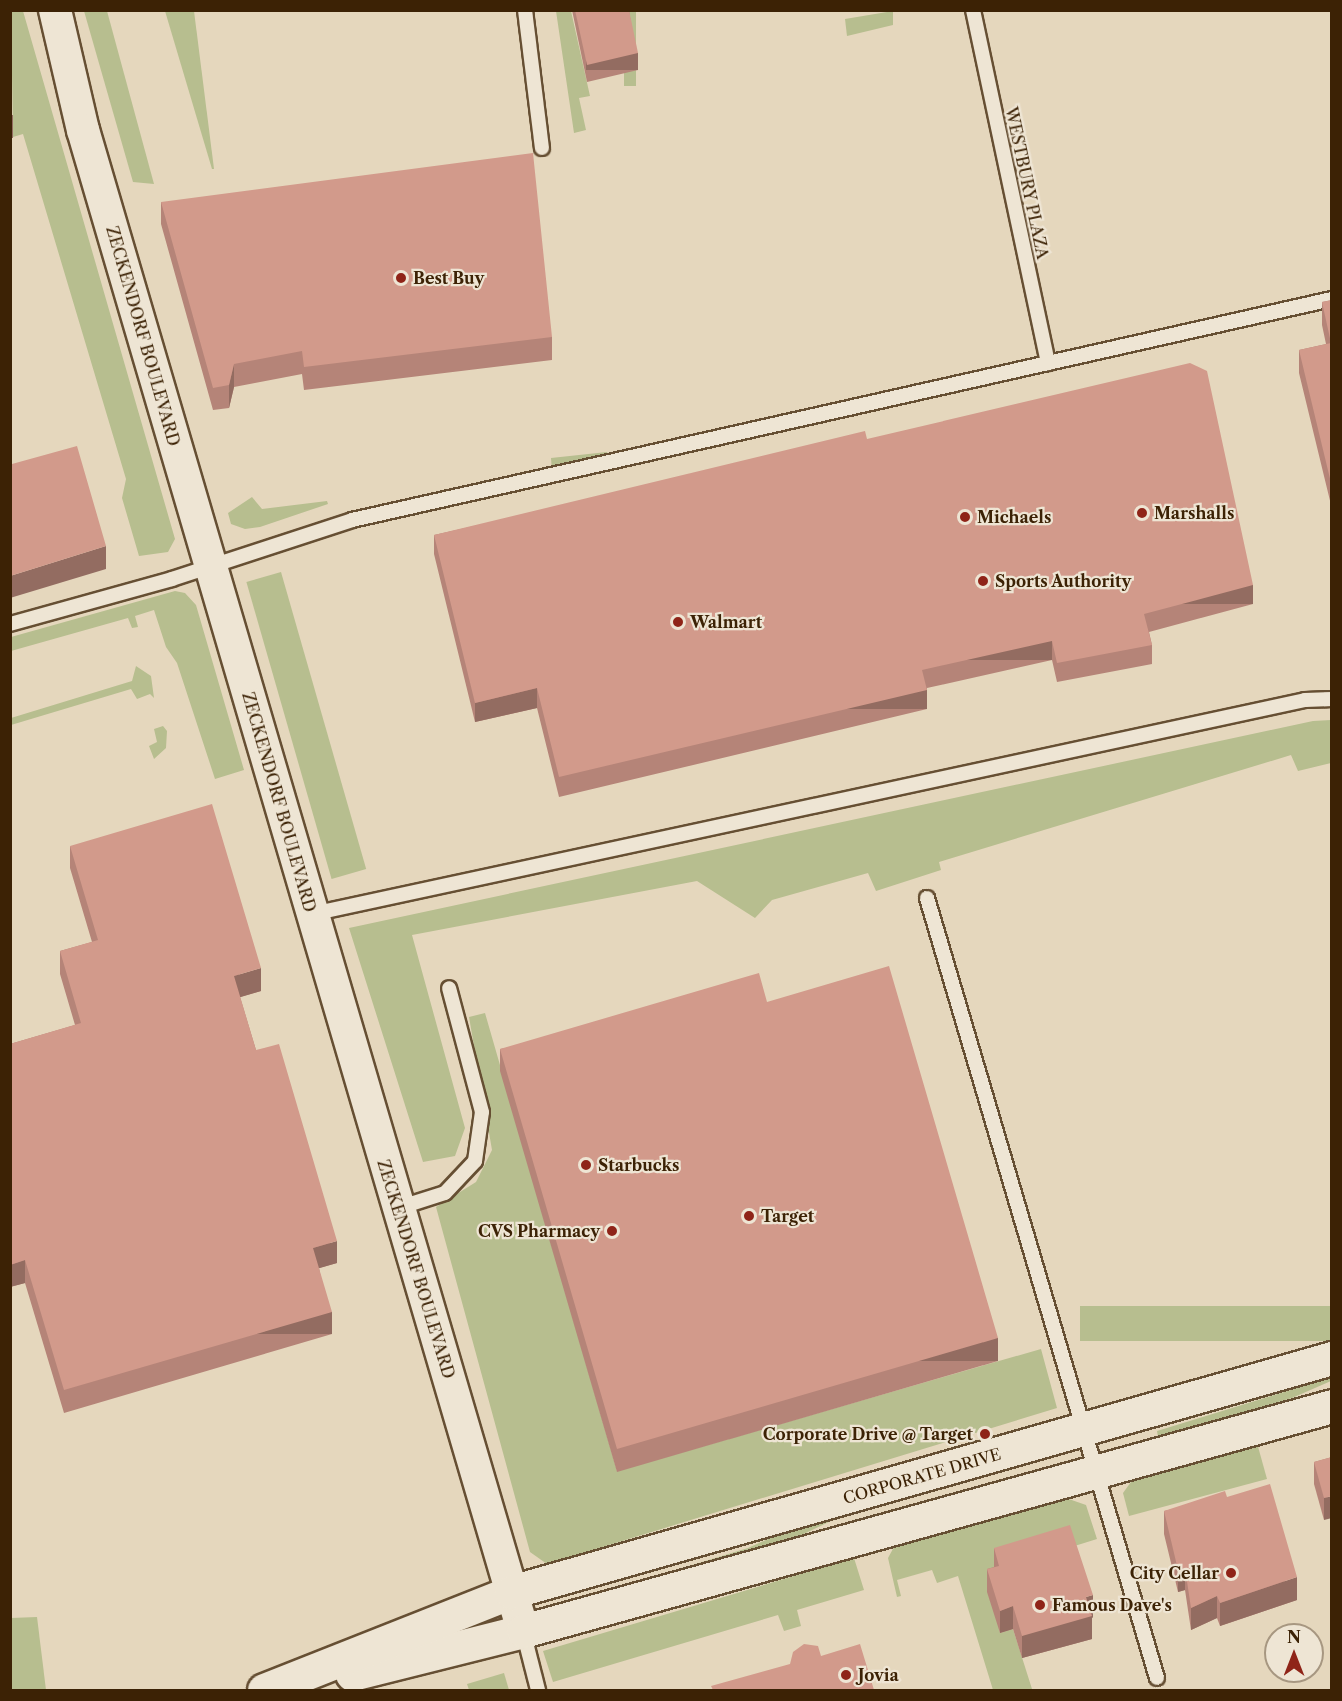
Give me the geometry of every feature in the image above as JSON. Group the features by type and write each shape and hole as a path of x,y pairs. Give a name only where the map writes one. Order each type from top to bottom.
{"main road":[{"name":"CORPORATE DRIVE","path":"512,1592 1332,1358"},
{"path":"286,1690 523,1631 1098,1473 1332,1406"},
{"path":"264,1690 512,1592"}],"street":[{"name":"ZECKENDORF BOULEVARD","path":"55,10 83,130 523,1631"}],"lane":[{"path":"525,10 542,148"},
{"name":"WESTBURY PLAZA","path":"973,10 1048,363"},
{"path":"10,624 210,566 352,520 1332,299"},
{"path":"312,914 1305,700 1332,699"},
{"path":"927,898 1157,1678"},
{"path":"398,1208 445,1193 475,1161 482,1112 449,988"},
{"path":"523,1631 538,1690"}],"green space":[{"path":"11,11 23,11 175,539 168,552 139,556 122,498 126,479 23,134 13,137"},
{"path":"84,11 107,11 154,184 133,182"},
{"path":"165,11 194,11 214,169 212,169"},
{"path":"556,11 571,11 590,96 579,98 586,130 574,133"},
{"path":"624,11 636,11 636,86 624,86"},
{"path":"893,11 893,25 847,36 845,19"},
{"path":"607,452 609,460 552,471 551,458"},
{"path":"252,497 262,509 327,501 328,504 260,527 245,529 231,524 228,513"},
{"path":"281,572 366,869 332,879 246,582"},
{"path":"175,591 185,593 196,605 244,770 215,779 177,663 166,647 154,610 135,616 138,627 132,628 128,618 11,651 11,637"},
{"path":"136,666 151,676 154,698 150,694 137,699 131,689 11,725 11,718 132,681"},
{"path":"1331,720 1331,763 1298,771 1291,755 939,862 941,870 876,891 868,873 772,900 755,918 697,881 412,935 465,1128 455,1156 423,1162 349,928 1313,721"},
{"path":"163,726 167,731 166,748 154,759 149,746 157,742 154,729"},
{"path":"485,1013 617,1471 1041,1349 1057,1408 547,1564 530,1552 436,1207 476,1182 492,1150 469,1017"},
{"path":"1080,1306 1331,1306 1331,1341 1080,1341"},
{"path":"1331,1373 1331,1381 1292,1398 1158,1437 1157,1431 1294,1389"},
{"path":"1257,1443 1267,1479 1129,1516 1123,1493 1136,1475"},
{"path":"1048,1455 831,1521 772,1549 574,1601 748,1548 806,1522"},
{"path":"1063,1497 1086,1505 1097,1539 994,1571 1000,1633 1013,1629 1032,1689 993,1690 958,1576 937,1583 932,1570 897,1580 901,1596 897,1597 888,1558 894,1547"},
{"path":"854,1558 864,1590 797,1610 801,1626 784,1631 778,1615 553,1682 543,1651"},
{"path":"37,1617 46,1690 11,1690 11,1618"},
{"path":"504,1673 509,1690 469,1690 467,1684"}],"building":[{"path":"575,10 629,10 638,53 587,65"},
{"path":"533,153 552,337 304,367 302,351 234,364 229,385 213,388 161,202"},
{"path":"1332,300 1332,487 1299,350 1331,343 1322,302"},
{"path":"1190,363 1207,371 1253,585 1144,614 1152,645 1057,663 1052,641 922,670 927,690 559,777 537,688 475,703 434,535 865,431 867,439"},
{"path":"77,446 106,546 10,576 10,459 12,464"},
{"path":"212,804 261,968 234,976 256,1050 279,1044 337,1241 313,1248 332,1312 64,1390 25,1260 10,1265 10,1044 81,1023 60,951 98,940 70,846"},
{"name":"Target","path":"889,966 998,1338 617,1449 500,1049 759,973 767,1002"},
{"path":"1332,1457 1332,1496 1324,1498 1314,1462"},
{"name":"City Cellar","path":"1270,1484 1297,1577 1220,1603 1217,1596 1191,1608 1185,1568 1178,1570 1164,1511 1225,1491 1227,1497"},
{"name":"Famous Dave's","path":"1070,1525 1093,1595 1086,1597 1092,1616 1022,1636 1013,1606 1000,1611 987,1569 999,1566 994,1548"},
{"path":"804,1644 818,1646 821,1656 860,1644 874,1690 713,1690 711,1686 790,1664 793,1652"}],"place":[{"name":"Best Buy","path":"401,278"},
{"name":"Marshalls","path":"1142,513"},
{"name":"Michaels","path":"965,517"},
{"name":"Sports Authority","path":"983,581"},
{"name":"Walmart","path":"678,622"},
{"name":"Starbucks","path":"586,1165"},
{"name":"Target","path":"749,1216"},
{"name":"CVS Pharmacy","path":"612,1231"},
{"name":"Corporate Drive @ Target","path":"985,1434"},
{"name":"City Cellar","path":"1231,1573"},
{"name":"Famous Dave's","path":"1040,1605"},
{"name":"Jovia","path":"846,1675"}]}
